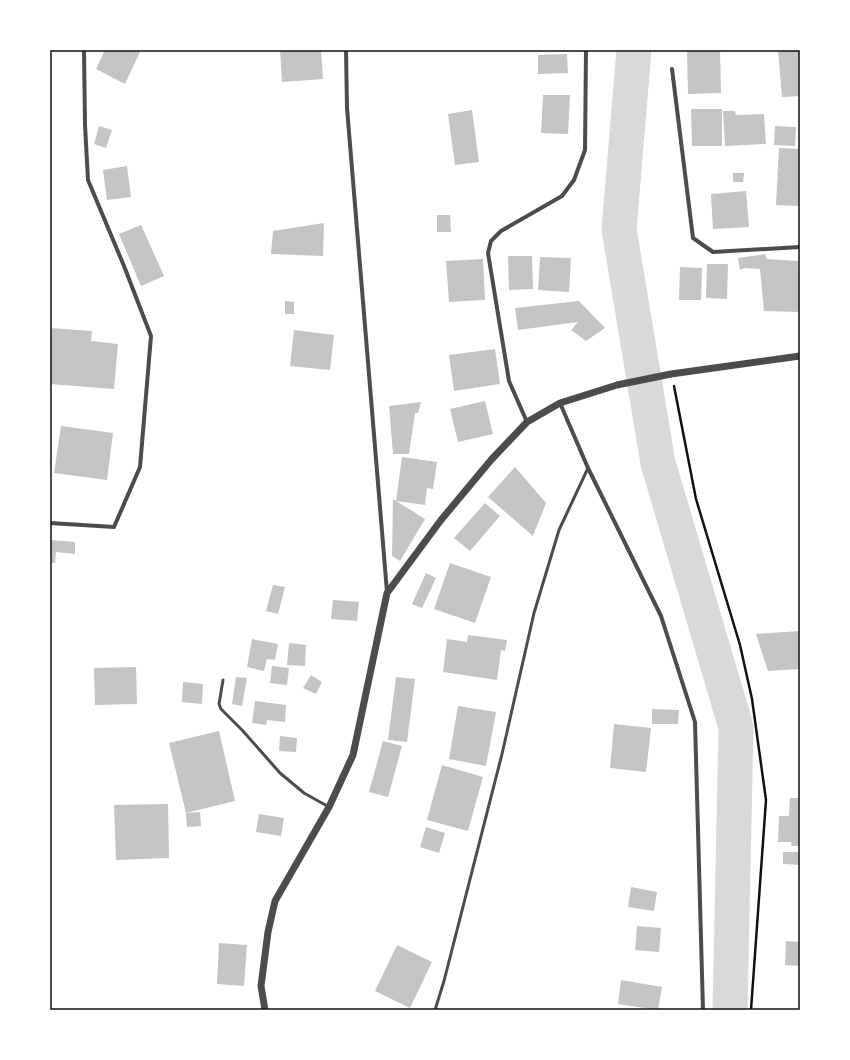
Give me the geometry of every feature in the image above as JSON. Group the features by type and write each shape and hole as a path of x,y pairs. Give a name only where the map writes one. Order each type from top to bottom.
{"street":[{"path":"50,523 114,527 140,467 151,336 88,180 85,125 84,50"},
{"path":"265,1010 261,986 268,932 275,901 329,807 353,755 387,593 348,116 346,50"},
{"path":"527,422 509,381 488,253 491,241 501,231 562,196 574,180 585,150 586,50"},
{"path":"672,69 693,238 713,252 800,247"},
{"path":"387,593 441,520 491,460 527,422 560,403 617,385 671,374 800,356"},
{"path":"560,403 588,468 662,616 695,722 703,1010"}],"lane":[{"path":"435,1010 444,981 502,754 534,613 559,530 588,468"},
{"path":"223,680 218,704 221,709 242,730 280,773 304,793 329,807"}],"path":[{"path":"671,374 696,499 743,661 752,698 766,800 751,1010"}],"building":[{"path":"105,50 136,50 140,52 125,84 96,69"},
{"path":"280,50 321,50 323,79 282,82"},
{"path":"687,50 720,50 721,93 688,94"},
{"path":"778,50 800,50 800,96 782,97"},
{"path":"567,54 568,73 538,74 538,55"},
{"path":"543,95 570,95 568,134 541,133"},
{"path":"691,109 722,109 722,146 692,146"},
{"path":"472,110 479,162 455,165 448,114"},
{"path":"723,111 735,111 736,115 764,114 766,144 725,146"},
{"path":"99,126 112,130 106,148 94,144"},
{"path":"775,126 796,127 795,146 774,145"},
{"path":"779,148 800,149 800,206 776,205"},
{"path":"127,166 131,197 107,200 103,170"},
{"path":"733,173 744,173 743,182 733,182"},
{"path":"746,191 749,227 713,229 711,194"},
{"path":"437,215 450,215 451,232 437,232"},
{"path":"324,223 323,256 271,254 273,231"},
{"path":"141,225 164,276 141,286 119,234"},
{"path":"765,254 767,259 798,261 800,312 764,311 760,269 744,268 740,270 738,258"},
{"path":"508,256 532,256 533,289 509,290"},
{"path":"540,257 571,258 569,292 538,290"},
{"path":"483,259 485,300 449,302 446,261"},
{"path":"707,264 728,264 727,299 706,298"},
{"path":"680,267 702,268 701,300 679,300"},
{"path":"285,301 294,302 294,314 285,314"},
{"path":"579,301 605,328 586,341 571,330 578,322 518,330 515,308"},
{"path":"50,328 92,331 91,341 118,344 114,389 50,384"},
{"path":"294,330 334,335 330,370 290,366"},
{"path":"495,349 500,384 454,391 449,355"},
{"path":"485,401 493,434 458,442 450,409"},
{"path":"421,402 418,413 415,413 409,454 393,454 389,406"},
{"path":"61,426 113,433 107,480 54,473"},
{"path":"402,457 437,462 433,489 427,488 425,505 396,501"},
{"path":"515,467 546,503 533,536 488,497"},
{"path":"393,499 425,519 400,561 392,556"},
{"path":"485,503 500,516 470,551 454,538"},
{"path":"50,540 75,542 75,554 56,552 55,563 50,563"},
{"path":"450,563 491,577 475,623 434,609"},
{"path":"426,573 436,578 422,608 412,604"},
{"path":"273,585 285,587 278,614 266,611"},
{"path":"333,600 359,602 357,621 331,619"},
{"path":"799,631 800,669 768,671 756,634"},
{"path":"468,635 507,640 505,651 501,650 497,680 443,672 447,639 467,642"},
{"path":"252,639 278,644 275,660 267,659 264,671 247,667"},
{"path":"289,643 306,645 305,666 287,665"},
{"path":"272,666 289,668 287,685 270,683"},
{"path":"136,667 137,704 95,705 94,668"},
{"path":"311,675 322,682 316,694 303,688"},
{"path":"236,677 247,678 242,706 232,704"},
{"path":"396,677 415,679 407,742 388,740"},
{"path":"183,682 203,684 202,704 182,702"},
{"path":"255,701 286,705 285,722 267,720 266,725 252,723"},
{"path":"458,706 496,712 486,766 449,759"},
{"path":"652,709 679,710 678,724 652,724"},
{"path":"614,724 651,728 646,772 610,768"},
{"path":"219,731 235,801 186,813 169,743"},
{"path":"280,736 297,738 296,752 279,751"},
{"path":"383,741 402,746 388,797 369,792"},
{"path":"442,765 483,777 468,831 427,820"},
{"path":"790,798 800,798 800,846 792,846 791,842 778,842 779,816 789,816"},
{"path":"168,804 169,858 116,860 114,805"},
{"path":"200,812 201,826 187,827 186,813"},
{"path":"259,814 284,818 281,836 256,832"},
{"path":"426,827 445,833 439,853 420,847"},
{"path":"783,852 800,852 800,865 783,864"},
{"path":"631,887 657,892 654,911 628,907"},
{"path":"637,926 661,928 659,952 635,950"},
{"path":"786,941 799,942 799,966 785,965"},
{"path":"219,943 247,945 244,986 217,984"},
{"path":"397,945 432,962 410,1008 375,991"},
{"path":"621,980 662,987 658,1010 618,1004"}],"waterway":[{"path":"634,50 619,229 658,463 736,727 730,1010"}]}
